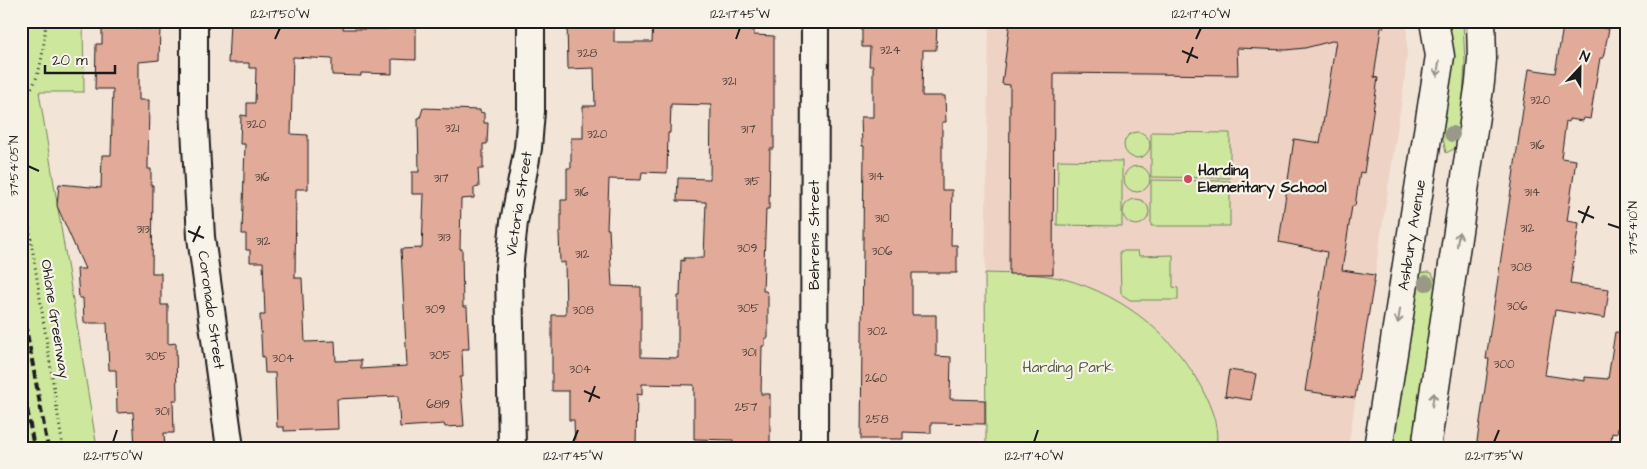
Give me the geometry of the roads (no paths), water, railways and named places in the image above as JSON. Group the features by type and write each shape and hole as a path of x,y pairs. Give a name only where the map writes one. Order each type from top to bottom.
{"street":[{"name":"Coronado Street","path":"194,21 194,110 201,237 230,448"},
{"name":"Victoria Street","path":"512,448 509,269 514,222 528,148 532,111 531,21"},
{"name":"Behrens Street","path":"814,448 815,21"},
{"name":"Ashbury Avenue","path":"1378,448 1440,56 1434,21"},
{"path":"1426,448 1480,82 1482,59 1481,21"}],"railway":[{"path":"21,300 48,448"},
{"path":"21,374 34,448"}],"place":[{"name":"Harding Elementary School","path":"1188,179"}],"park label":[{"name":"Harding Park","path":"1068,367"}]}
